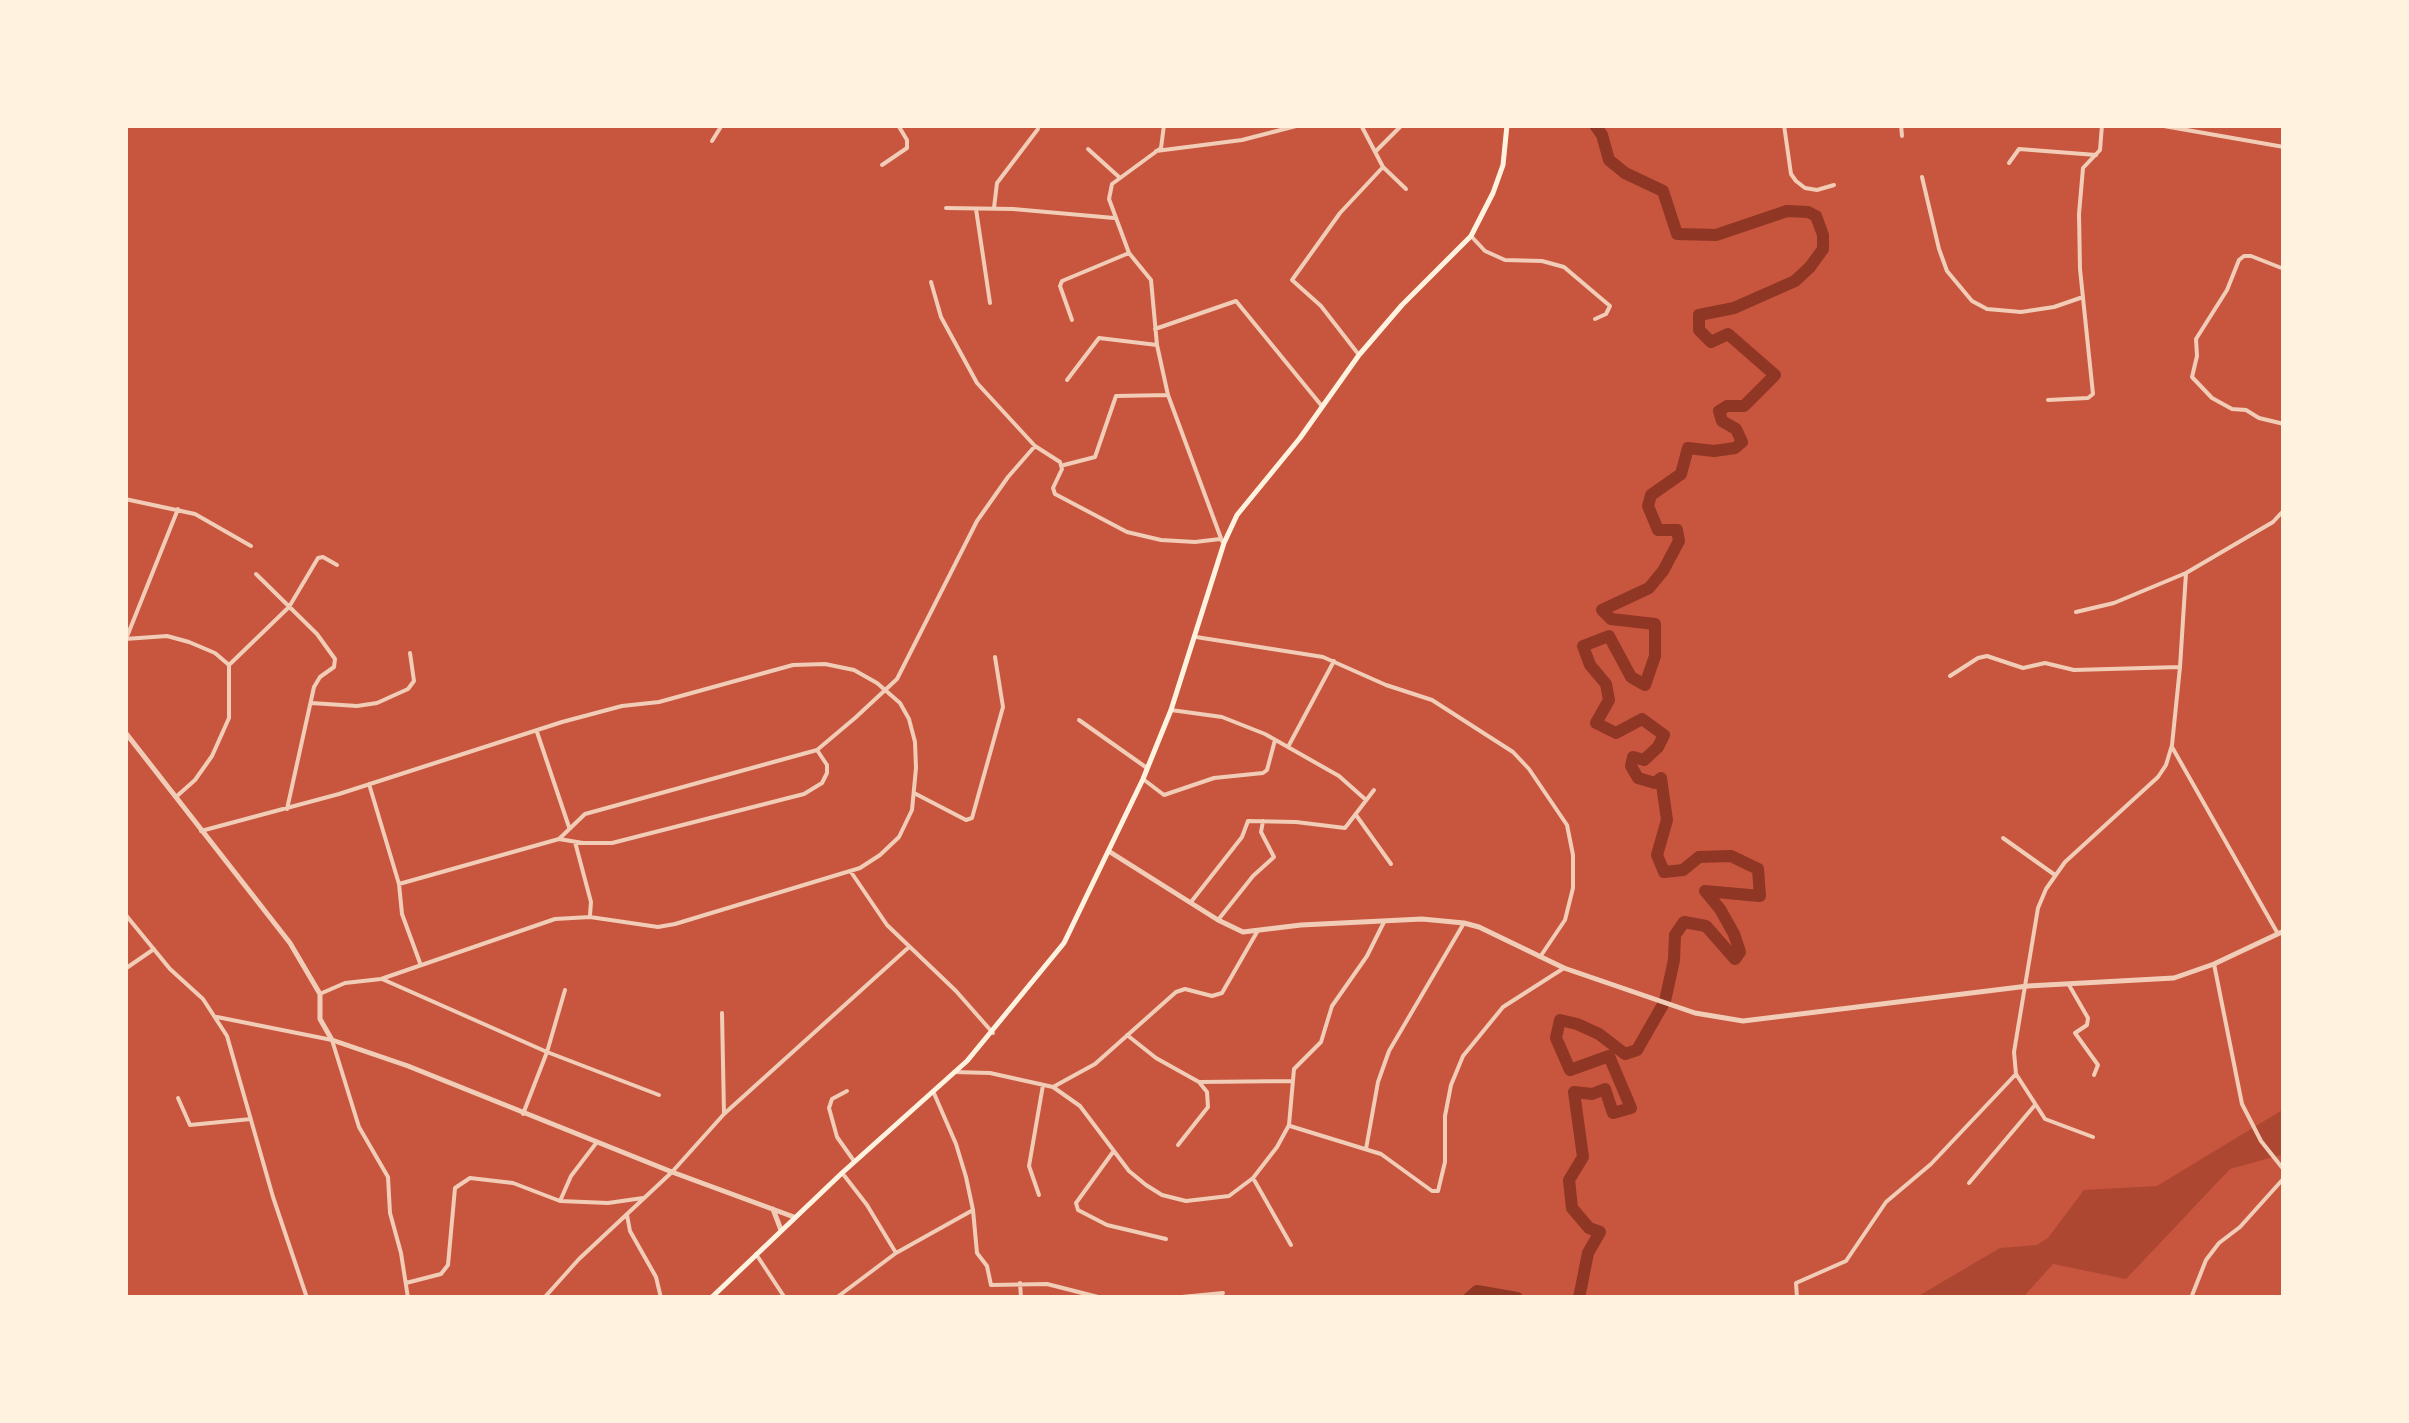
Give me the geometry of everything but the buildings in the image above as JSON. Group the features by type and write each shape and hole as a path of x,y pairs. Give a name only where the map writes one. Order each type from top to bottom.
{"main road":[{"path":"711,1298 842,1172 967,1060 1064,943 1110,852 1171,710 1222,541 1359,355 1471,236 1503,165 1507,125"}],"street":[{"path":"712,141 722,125"},
{"path":"882,165 907,148 898,125"},
{"path":"1062,465 1053,488 1055,494 1102,522 1162,540 1222,541 1168,395 1157,345 1151,280 1130,252 1114,218 1109,192 1119,177 1156,152 1163,142 1164,125"},
{"path":"1156,152 1242,140 1300,125"},
{"path":"1361,125 1383,167 1406,189"},
{"path":"1375,152 1402,125"},
{"path":"1784,125 1791,174 1796,181 1817,190 1834,184"},
{"path":"1902,125 1902,136"},
{"path":"2048,400 2088,398 2093,394 2079,253 2080,186 2085,163 2100,150 2102,125"},
{"path":"2158,125 2284,146"},
{"path":"994,208 997,182 1038,129"},
{"path":"1088,149 1119,177"},
{"path":"2009,163 2020,149 2096,155"},
{"path":"1359,355 1320,306 1292,280 1340,212 1383,167"},
{"path":"1922,177 1939,249 1948,271 1972,301 1986,309 2021,312 2083,297"},
{"path":"946,208 1114,218"},
{"path":"976,208 990,303"},
{"path":"1471,236 1486,251 1505,260 1542,261 1564,267 1610,306 1606,314 1595,319"},
{"path":"1072,320 1060,286 1062,281 1130,252"},
{"path":"2284,268 2251,256 2239,260 2227,290 2196,339 2192,377 2204,391 2232,410 2246,410 2284,424"},
{"path":"931,282 941,318 977,383 1035,446 1062,465 1095,457 1116,396 1168,395"},
{"path":"1155,329 1236,301 1321,405"},
{"path":"1068,380 1099,338 1157,345"},
{"path":"559,839 585,814 816,750 897,679 977,521 1035,446"},
{"path":"125,498 196,514 252,546"},
{"path":"178,508 126,639 167,636 215,653 229,664"},
{"path":"2076,612 2114,603 2186,573 2251,536 2284,510"},
{"path":"176,798 212,756 229,718 229,664 289,607 318,558 336,565"},
{"path":"2093,1137 2048,1122 2016,1074 2014,1052 2038,908 2055,875 2158,777 2172,745 2186,573"},
{"path":"256,574 317,634 335,659 334,667 316,682 287,809"},
{"path":"1196,637 1334,661 1386,686 1432,700 1513,752 1530,769 1566,825 1573,855 1573,888 1565,920 1540,957"},
{"path":"312,702 357,706 376,703 408,689 414,681 410,653"},
{"path":"1950,676 1987,656 2023,668 2046,663 2074,670 2180,667"},
{"path":"914,793 966,820 972,818 1003,707 995,657"},
{"path":"1288,747 1334,661"},
{"path":"201,832 537,730 622,706 659,702 793,664 825,664 854,670 900,703 909,719 915,742 912,810 900,836 880,856 851,872 674,924 658,926 590,917 556,920 381,979 345,983 320,994"},
{"path":"1171,710 1222,717 1275,739 1339,776 1366,800"},
{"path":"1079,720 1147,768"},
{"path":"537,730 569,827"},
{"path":"125,732 290,943 320,994 320,1019 332,1040 359,1127 388,1177 390,1213 402,1253 408,1298"},
{"path":"1143,779 1164,795 1214,778 1262,773 1275,739"},
{"path":"1110,852 1243,932 1300,924 1422,920 1464,923 1564,968 1718,1019 1743,1021 2028,986 2174,978 2281,933 2172,745"},
{"path":"399,884 559,839 612,842 804,794 822,783 827,772 828,765 816,750"},
{"path":"369,784 399,884 402,914 420,965"},
{"path":"1191,902 1242,837 1248,821 1341,828 1374,790"},
{"path":"1356,815 1391,864"},
{"path":"1218,920 1253,876 1274,857 1261,832 1262,820"},
{"path":"2003,838 2055,875"},
{"path":"575,842 591,902 590,917"},
{"path":"851,872 887,926 956,991 992,1033"},
{"path":"125,914 216,1017 227,1036 272,1198 307,1298"},
{"path":"954,1072 1016,1077 1053,1087 1080,1106 1113,1152 1146,1185 1162,1195 1186,1200 1229,1196 1253,1178 1277,1147 1289,1125 1296,1065 1321,1042 1332,1006 1367,956 1384,922"},
{"path":"1366,1149 1378,1082 1389,1051 1464,923"},
{"path":"1053,1087 1094,1064 1176,992 1185,989 1212,996 1222,993 1257,932"},
{"path":"544,1298 579,1259 672,1172 724,1114 909,947"},
{"path":"125,969 154,949"},
{"path":"2214,964 2242,1104 2261,1141 2284,1170"},
{"path":"1289,1125 1392,1160 1432,1191 1438,1191 1448,1100 1463,1056 1502,1007 1564,968"},
{"path":"381,979 546,1052 659,1095"},
{"path":"2069,984 2088,1018 2088,1025 2077,1030 2076,1036 2098,1065 2094,1074"},
{"path":"523,1114 565,990"},
{"path":"722,1013 724,1114"},
{"path":"216,1017 332,1040 408,1066 794,1217"},
{"path":"1128,1036 1208,1092 1208,1107 1178,1144"},
{"path":"967,1060 975,1072"},
{"path":"1797,1298 1796,1283 1846,1261 1886,1202 1954,1140 2016,1074"},
{"path":"1198,1082 1293,1081"},
{"path":"1039,1196 1029,1166 1043,1085"},
{"path":"932,1090 956,1144 974,1210 977,1253 988,1266 990,1285 1020,1283 1068,1288 1102,1298"},
{"path":"846,1091 832,1099 829,1108 837,1137 854,1161"},
{"path":"178,1098 190,1125 251,1119"},
{"path":"1969,1182 2035,1105"},
{"path":"560,1201 571,1176 597,1142"},
{"path":"1113,1152 1076,1204 1078,1210 1107,1225 1166,1239"},
{"path":"842,1172 896,1253"},
{"path":"405,1284 441,1274 448,1264 455,1188 470,1178 513,1184 560,1201 608,1204 642,1198"},
{"path":"1253,1178 1291,1245"},
{"path":"2191,1298 2206,1260 2219,1242 2240,1227 2284,1178"},
{"path":"773,1209 781,1230"},
{"path":"836,1298 896,1253 974,1210"},
{"path":"627,1214 630,1231 656,1277 661,1298"},
{"path":"618,1224 630,1231"},
{"path":"756,1254 786,1298"},
{"path":"1020,1283 1021,1298"},
{"path":"1171,1298 1224,1293"}],"shaded area":[{"path":"2284,1109 2284,1154 2230,1169 2126,1279 2053,1264 2026,1294 2027,1298 1915,1298 2000,1248 2037,1245 2048,1238 2084,1190 2157,1186"}],"waterway":[{"path":"1579,1298 1588,1253 1600,1232 1589,1228 1572,1208 1569,1180 1583,1157 1574,1092 1592,1094 1605,1089 1613,1113 1631,1108 1609,1056 1570,1070 1556,1038 1560,1020 1599,1034 1625,1054 1637,1050 1665,1001 1675,935 1684,922 1706,926 1735,959 1740,952 1720,909 1705,891 1760,896 1758,869 1731,856 1699,857 1683,870 1664,872 1657,855 1667,820 1661,778 1655,783 1638,778 1631,766 1633,757 1644,760 1664,735 1642,719 1616,733 1596,723 1609,700 1606,684 1590,665 1583,646 1609,636 1631,677 1645,685 1655,656 1655,624 1611,619 1602,610 1649,588 1679,541 1677,530 1658,530 1648,506 1651,495 1681,474 1688,448 1714,451 1735,448 1742,442 1736,429 1722,421 1719,411 1727,406 1744,406 1775,375 1728,334 1711,342 1699,330 1699,315 1734,308 1795,281 1823,249 1816,216 1808,212 1787,211 1716,235 1677,234 1663,191 1625,173 1609,160 1595,125"},
{"path":"1469,1298 1477,1291 1517,1298"}]}
